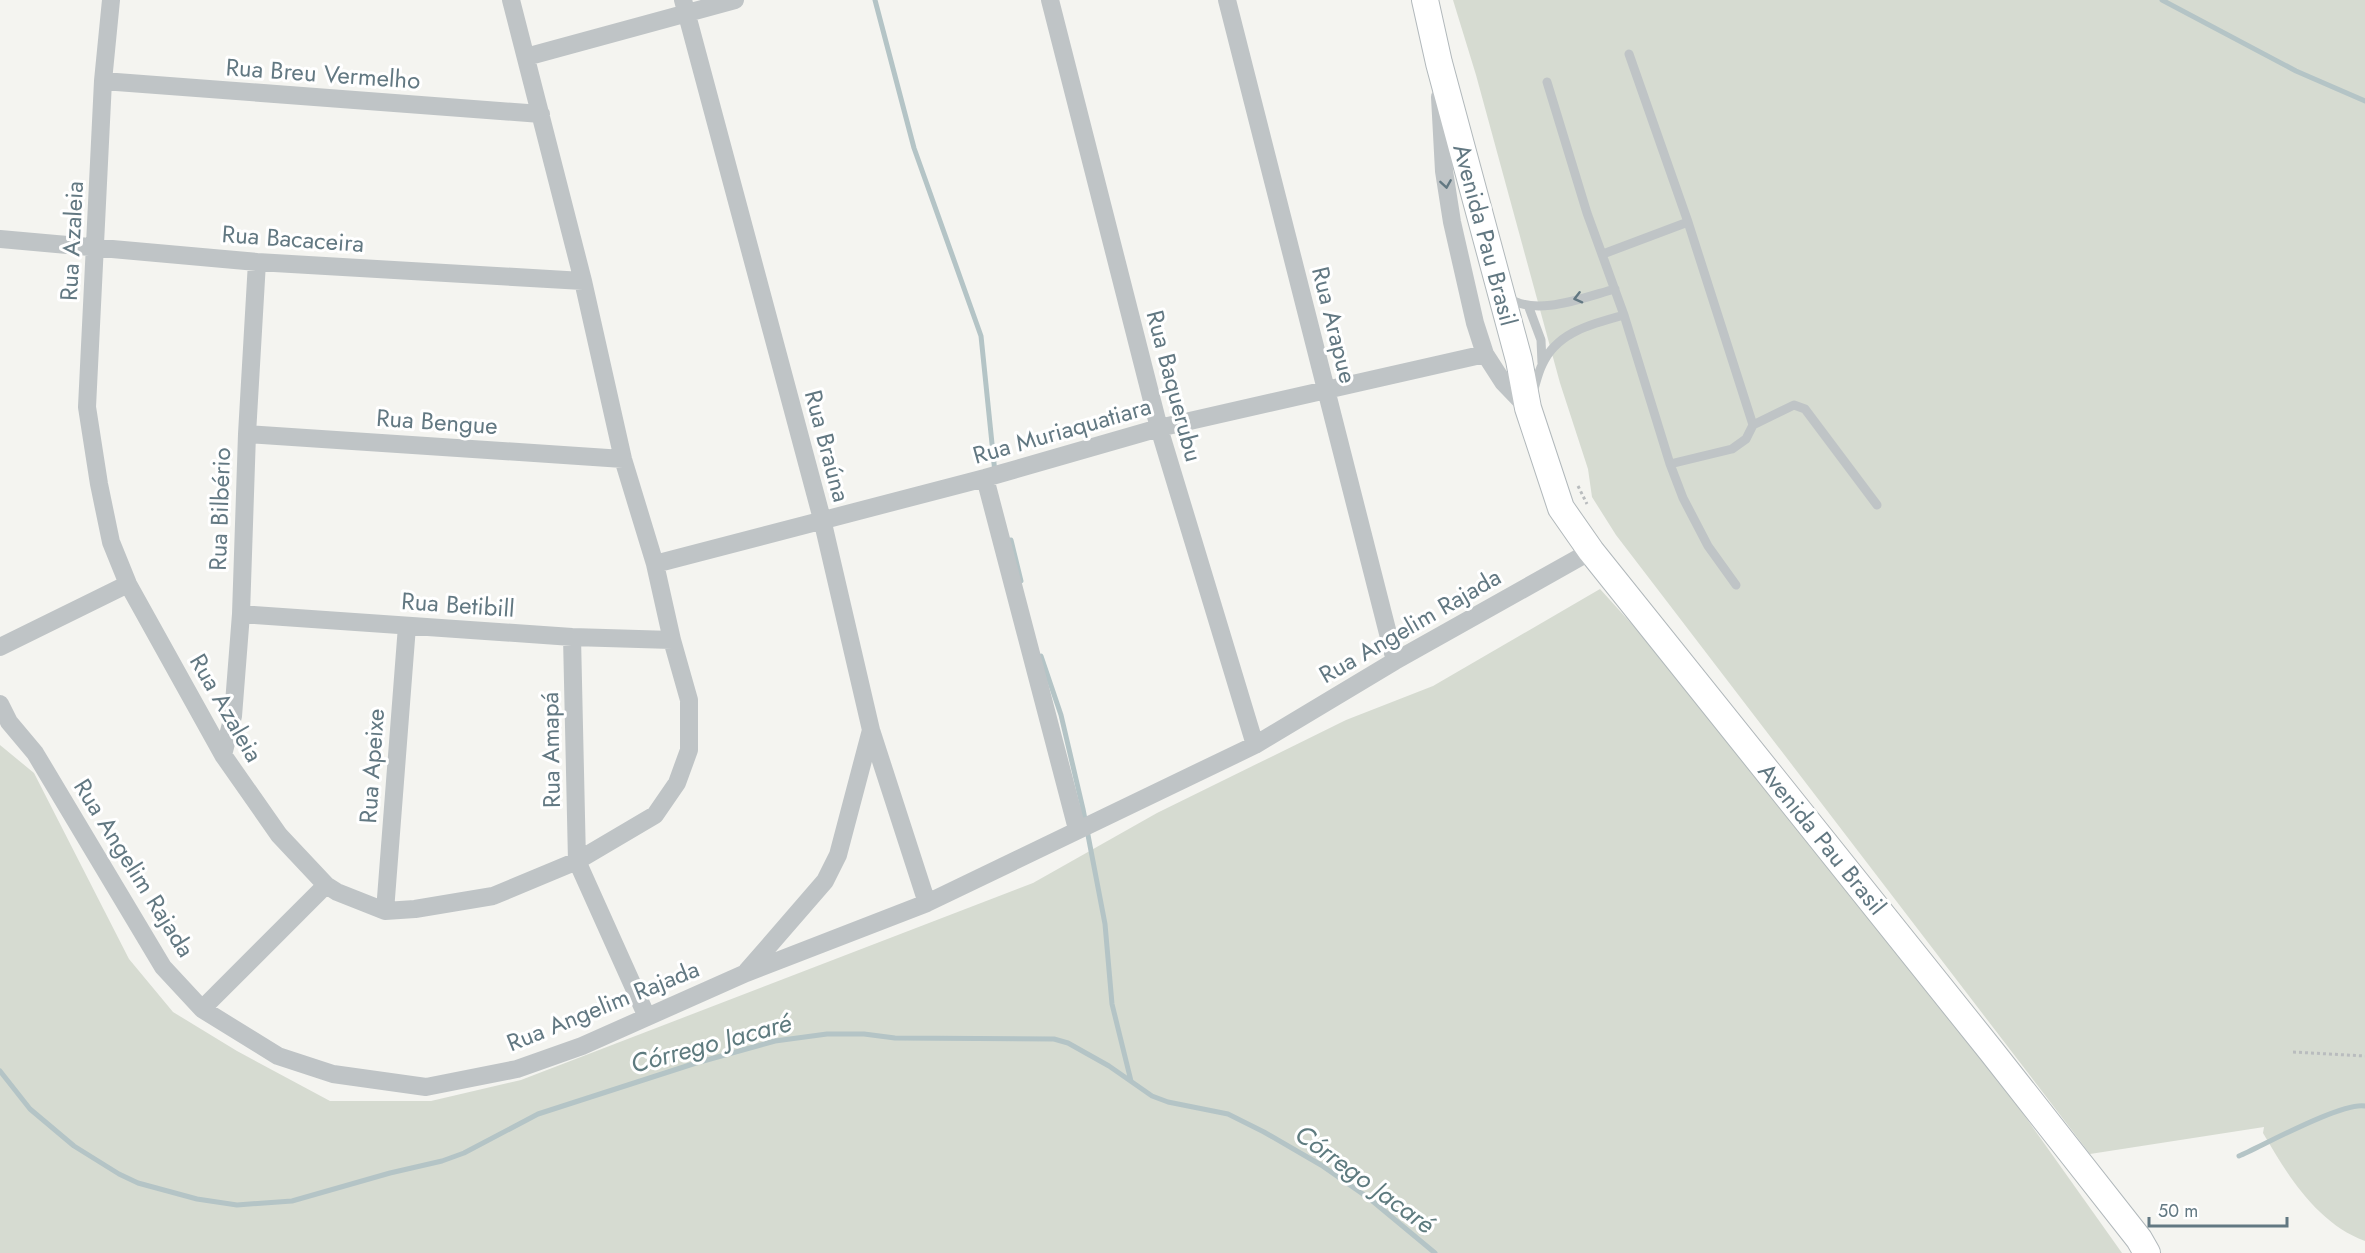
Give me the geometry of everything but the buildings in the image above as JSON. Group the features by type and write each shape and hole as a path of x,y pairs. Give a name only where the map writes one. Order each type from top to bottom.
{"main road":[{"name":"Avenida Pau Brasil","path":"1425,0 1439,63 1519,360 1528,408 1561,508 1591,551 1992,1052 2139,1239 2147,1253"}],"street":[{"name":"Rua Azaleia","path":"111,0 103,81 87,407 111,542 128,584 223,755 279,835 326,885 337,892 386,911 415,909 493,896 577,861 655,815 677,783 688,750 689,700 672,640 655,564 623,459 583,281 511,0"},
{"path":"526,57 685,6 735,0"},
{"name":"Rua Baquerubu","path":"1050,0 1158,428 1255,745"},
{"name":"Rua Arapue","path":"1227,0 1395,661"},
{"name":"Rua Braúna","path":"685,6 822,519 872,730 927,903"},
{"name":"Avenida Pau Brasil","path":"1439,63 1444,171 1452,222 1475,323 1485,354 1503,382 1528,408"},
{"name":"Rua Breu Vermelho","path":"103,81 541,114"},
{"name":"Rua Bacaceira","path":"0,239 257,262 583,281"},
{"name":"Rua Bilbério","path":"223,755 233,716 241,614 246,434 257,262"},
{"name":"Rua Muriaquatiara","path":"655,564 994,475 1158,428 1485,354"},
{"name":"Rua Bengue","path":"246,434 623,459"},
{"path":"994,475 1084,826"},
{"name":"Rua Angelim Rajada","path":"0,704 4,721 35,753 163,967 202,1009 278,1056 333,1074 426,1087 517,1069 582,1046 746,973 927,903 1255,745 1395,661 1591,551"},
{"path":"0,647 128,584"},
{"name":"Rua Betibill","path":"241,614 572,637 672,640"},
{"name":"Rua Apeixe","path":"386,911 407,626"},
{"name":"Rua Amapá","path":"572,637 577,861"},
{"path":"746,973 825,881 838,855 872,730"},
{"path":"577,861 647,1017"},
{"path":"202,1009 326,885"}],"lane":[{"path":"1629,54 1688,222 1752,424 1746,439 1732,449 1670,464"},
{"path":"1547,82 1587,213 1624,315 1670,464 1683,498 1708,546 1736,585"},
{"path":"1603,254 1688,222"},
{"path":"1499,289 1516,303 1541,307 1615,290"},
{"path":"1528,305 1536,321 1541,340 1542,364"},
{"path":"1528,408 1542,364 1560,340 1585,326 1624,315"},
{"path":"1752,424 1794,405 1805,409 1877,505"}],"path":[{"path":"1574,476 1587,505"},
{"path":"2293,1052 2365,1056"}],"shaded area":[{"path":"1453,0 2365,0 2365,1241 2332,1223 2305,1196 2263,1133 2264,1127 2090,1154 1616,535 1592,497 1588,469 1560,383 1476,75"},
{"path":"1600,589 1698,697 2012,1098 2122,1253 0,1253 0,745 34,773 129,959 173,1012 237,1051 330,1101 431,1101 521,1080 1033,883 1157,813 1346,720 1433,686"}],"waterway":[{"path":"875,0 914,148 981,336 995,473"},
{"path":"2162,0 2296,71 2365,101"},
{"path":"1011,540 1021,581"},
{"path":"1041,656 1061,715 1083,809 1105,924 1112,1004 1131,1081"},
{"name":"Córrego Jacaré","path":"0,1071 30,1109 74,1146 119,1174 138,1183 197,1199 237,1205 292,1201 390,1173 442,1161 464,1153 538,1114 696,1063 775,1041 827,1034 864,1034 895,1038 1054,1039 1068,1043 1109,1066 1152,1096 1168,1102 1228,1114 1264,1132 1321,1165 1370,1199 1435,1253"},
{"path":"2239,1156 2322,1117 2365,1106"}]}
